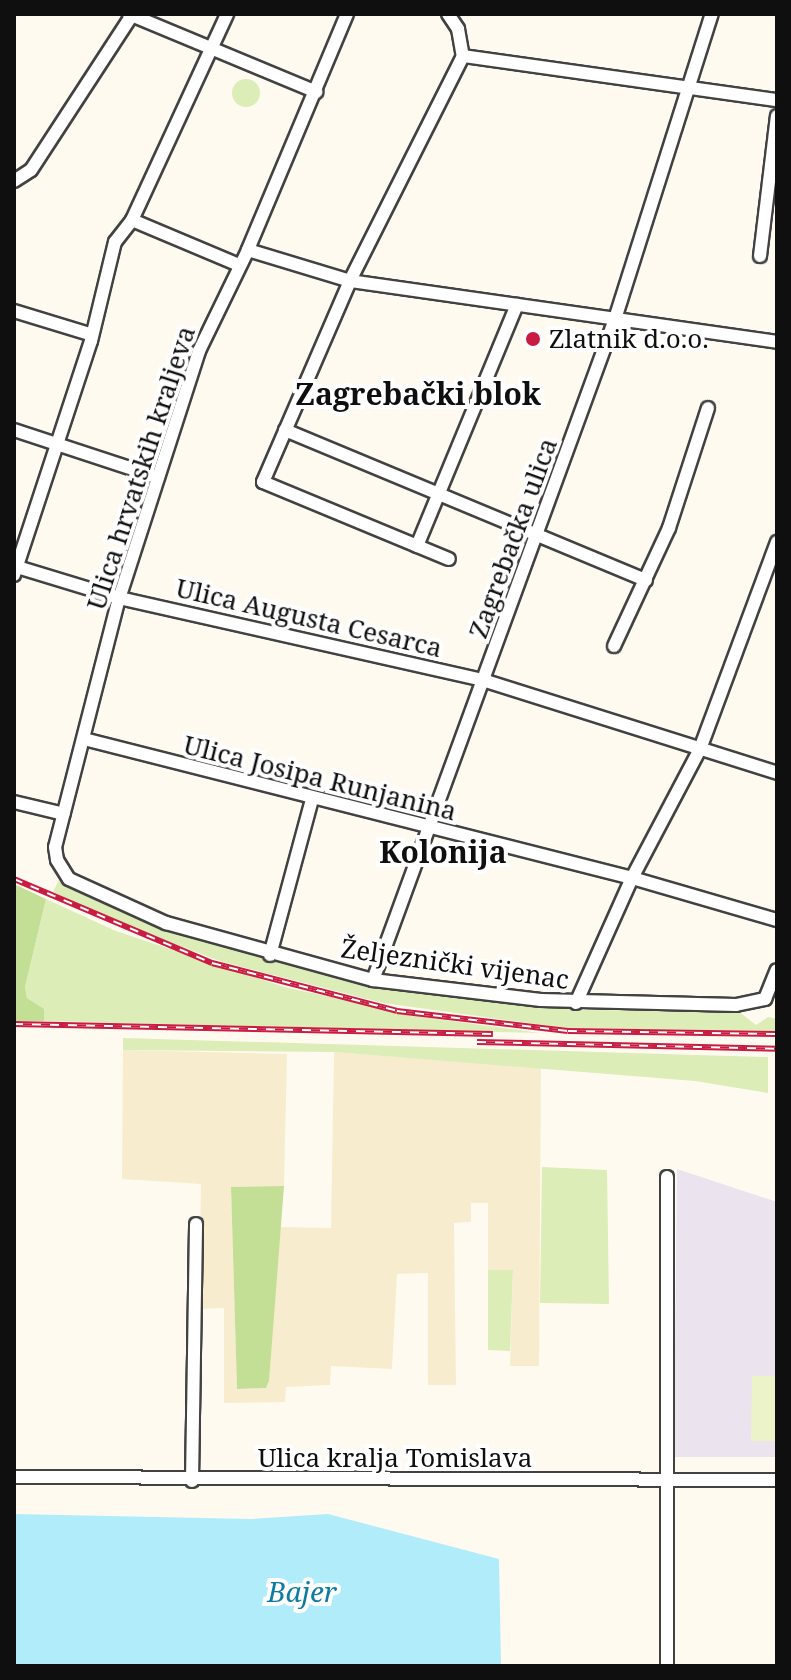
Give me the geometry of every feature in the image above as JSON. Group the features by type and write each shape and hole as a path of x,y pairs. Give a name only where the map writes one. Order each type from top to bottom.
{"street":[{"path":"15,569 57,445 89,334 106,291 115,242 132,220 227,14"},
{"name":"Ulica hrvatskih kraljeva","path":"62,871 55,847 119,598 157,477 199,351 248,250 347,14"},
{"path":"448,14 458,29 463,56 350,281 263,482 449,559"},
{"name":"Zagrebačka ulica","path":"373,980 486,681 615,319 712,14"},
{"path":"14,181 31,170 135,15 316,92"},
{"path":"463,56 689,92 777,100"},
{"path":"760,256 777,116"},
{"path":"132,220 239,265"},
{"path":"248,250 350,281 777,342"},
{"path":"417,546 517,305"},
{"path":"14,327 16,311 89,334"},
{"path":"614,646 646,580 708,408"},
{"path":"14,430 157,477"},
{"path":"285,430 536,537 646,580"},
{"path":"576,1003 632,878 700,749 777,542"},
{"name":"Ulica Augusta Cesarca","path":"15,569 119,598 486,681 777,773"},
{"name":"Ulica Josipa Runjanina","path":"84,739 428,829 632,878 777,920"},
{"path":"270,955 312,799"},
{"path":"14,802 64,814"},
{"name":"Željeznički vijenac","path":"62,871 92,892 166,923 270,955 373,980 576,1003 736,1005 765,999 777,970"},
{"path":"667,1177 663,1480 667,1666"},
{"path":"192,1481 196,1224"},
{"name":"Ulica kralja Tomislava","path":"14,1477 192,1481 777,1480"}],"shaded area":[{"path":"123,1050 287,1054 284,1186 231,1187 237,1389 266,1388 269,1381 277,1227 331,1228 334,1052 541,1068 539,1366 510,1366 513,1270 488,1270 488,1203 471,1203 471,1222 454,1223 456,1385 428,1385 428,1273 397,1274 392,1369 331,1366 330,1385 286,1387 285,1402 224,1403 224,1308 199,1309 201,1184 122,1179"},
{"path":"677,1169 777,1202 777,1457 674,1457"}],"green space":[{"path":"246,79 256,83 260,93 256,103 246,107 236,103 232,93 236,83"},
{"path":"61,876 162,927 313,972 574,1010 738,1011 756,1025 768,1017 777,1019 777,1031 565,1028 383,1003 223,962 136,930 53,892"},
{"path":"14,884 46,899 25,987 27,998 44,1009 44,1021 14,1021"},
{"path":"46,899 116,931 284,987 423,1017 540,1033 44,1021 43,1009 27,998 25,987"},
{"path":"123,1038 768,1057 768,1093 695,1081 334,1052 123,1050"},
{"path":"542,1167 607,1170 609,1304 540,1303"},
{"path":"284,1186 269,1381 266,1388 237,1389 231,1187"},
{"path":"488,1270 513,1270 510,1351 488,1350"},
{"path":"752,1376 777,1376 777,1441 751,1441"}],"water":[{"name":"Bajer","path":"14,1514 251,1519 328,1514 499,1559 501,1666 14,1666"}],"railway":[{"path":"14,879 212,963 397,1011 568,1031 777,1034"},
{"path":"14,1024 493,1034"},
{"path":"477,1042 777,1049"}],"place":[{"name":"Zlatnik d.o.o.","path":"533,339"}],"district":[{"name":"Zagrebački blok","path":"418,394"},
{"name":"Kolonija","path":"443,852"}]}
